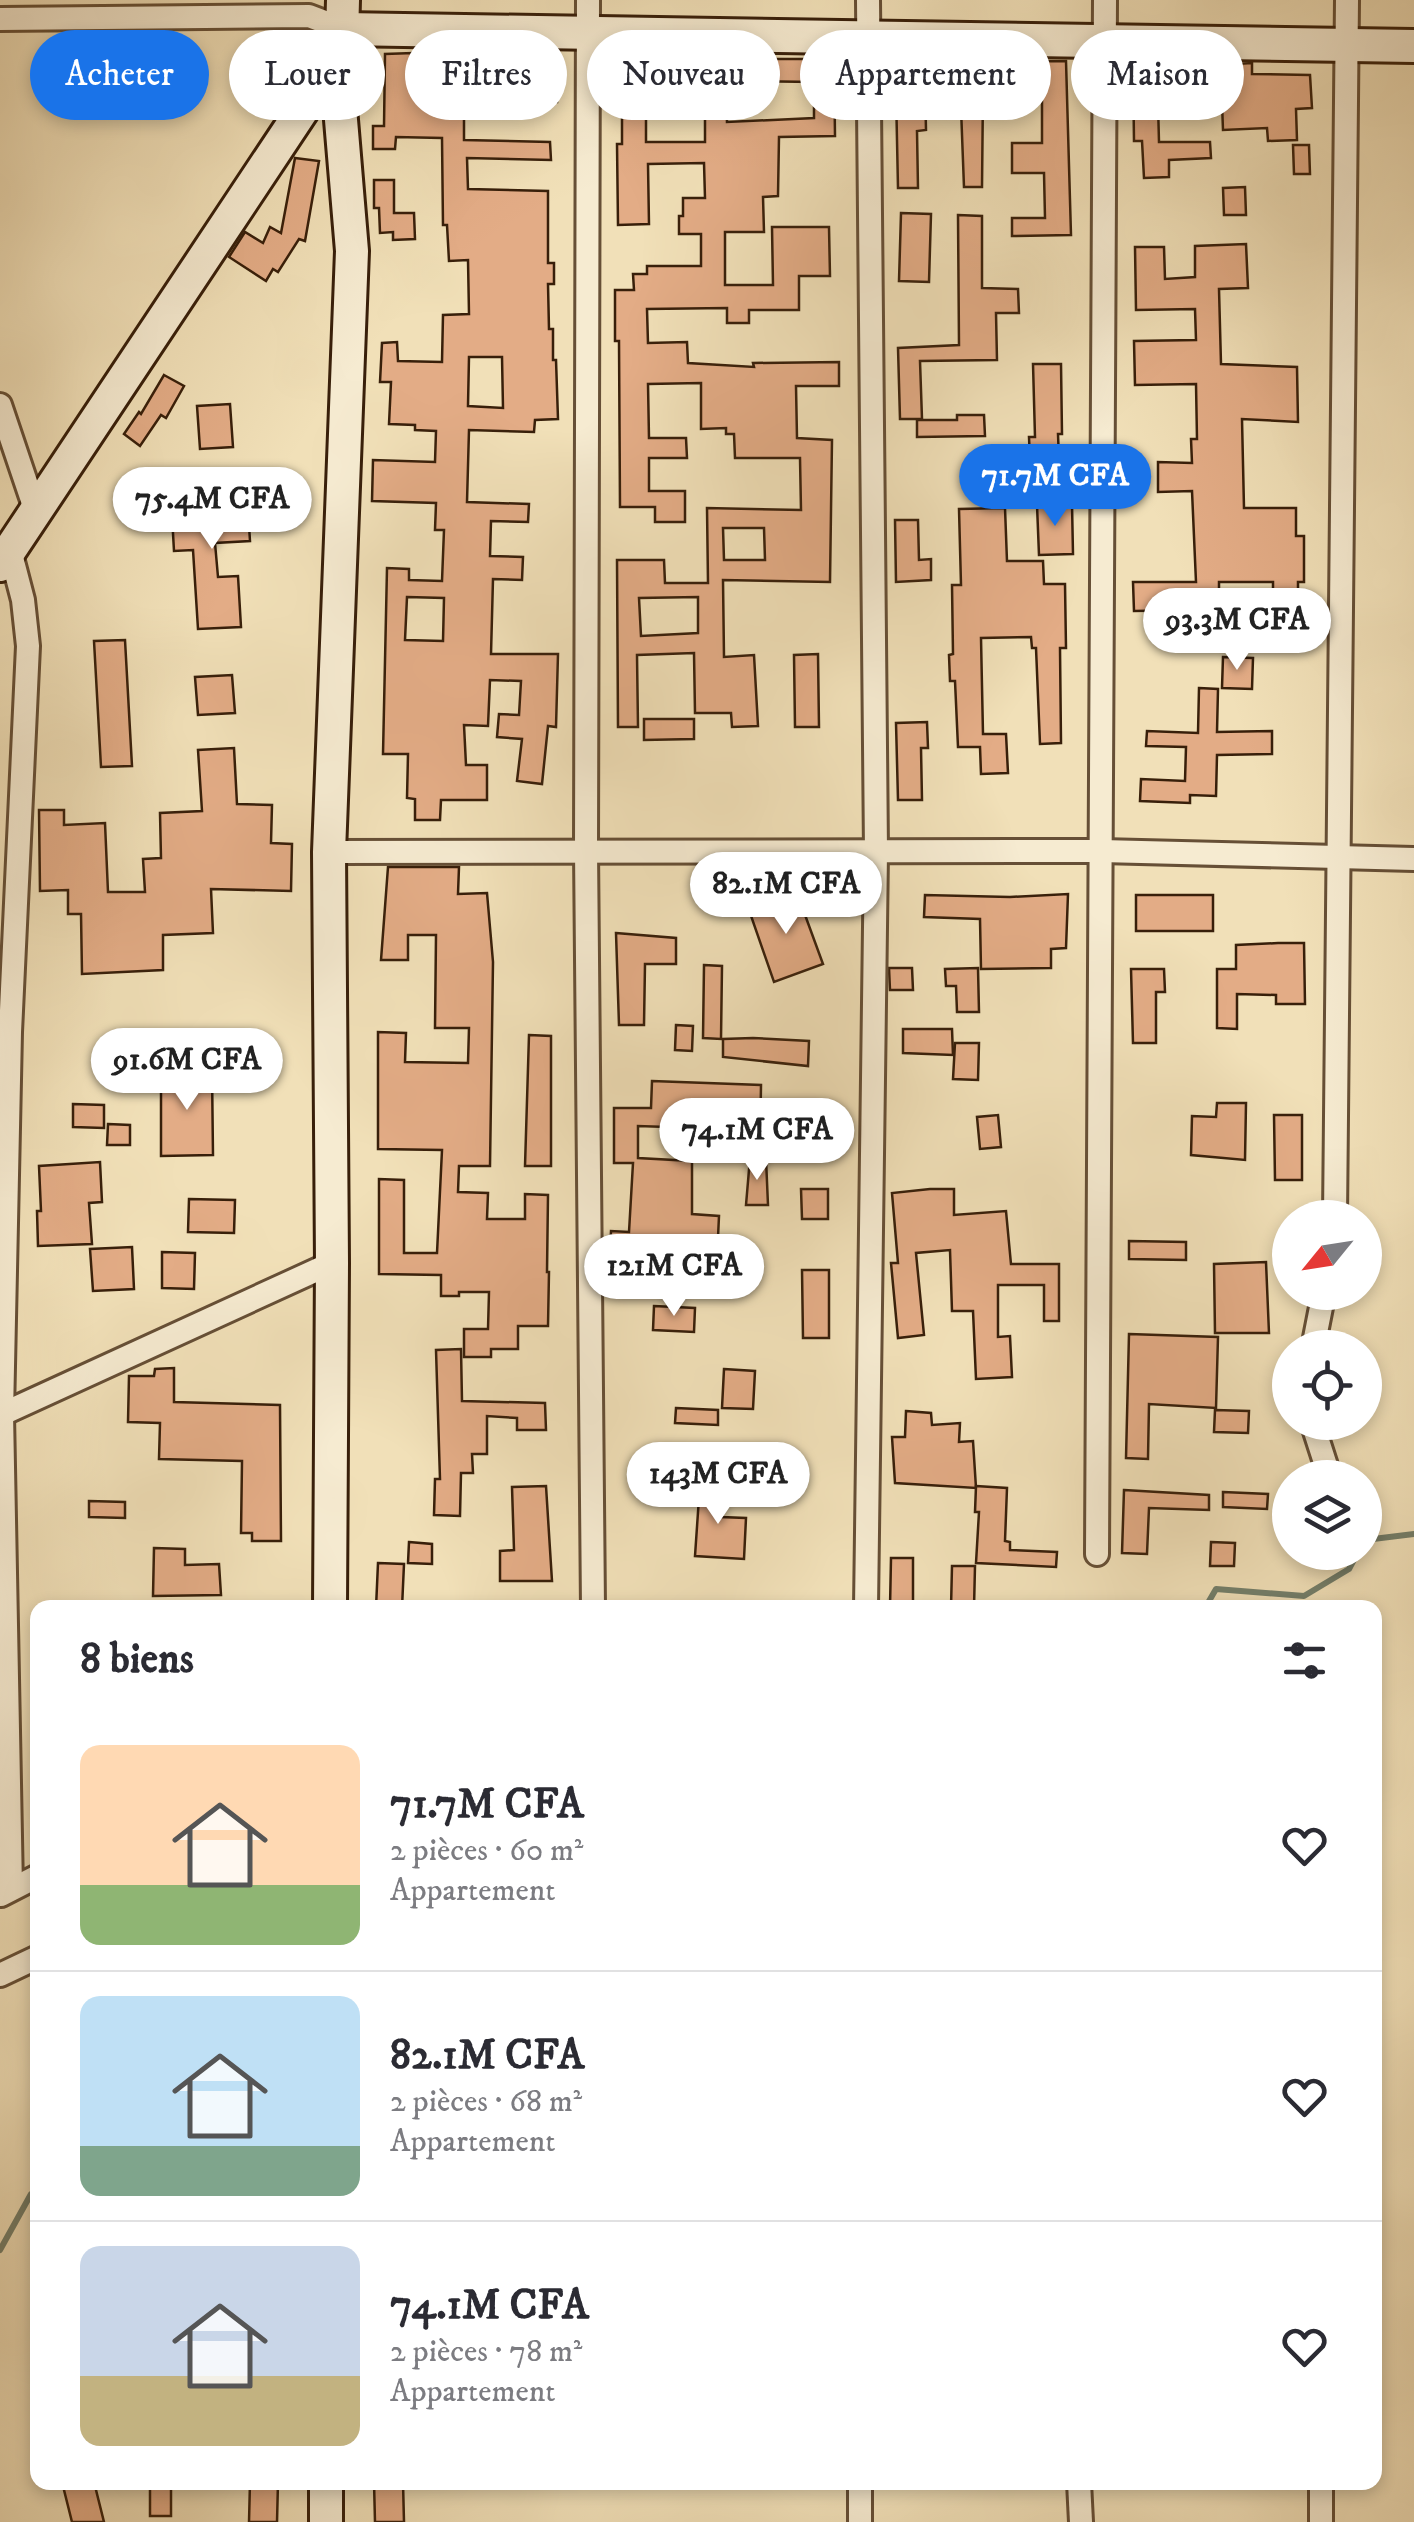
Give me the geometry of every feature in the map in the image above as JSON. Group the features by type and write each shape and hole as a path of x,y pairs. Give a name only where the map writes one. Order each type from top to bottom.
{"street":[{"path":"868,0 868,30"},
{"path":"1105,0 1105,30"},
{"path":"1335,1200 1347,0"},
{"path":"0,19 343,14 588,16 800,33"},
{"path":"30,1880 6,1892 1,1414 10,1032 28,646 23,600 5,557 314,91 343,14"},
{"path":"330,1600 329,852 352,251 340,108 343,14"},
{"path":"588,16 586,850 594,1600"},
{"path":"1244,44 1414,46"},
{"path":"866,1600 876,852 869,120"},
{"path":"1097,1554 1105,120"},
{"path":"0,405 35,509"},
{"path":"329,852 1101,852 1414,860"},
{"path":"1,1414 332,1263"},
{"path":"0,1975 30,1961"},
{"path":"326,2490 326,2522"},
{"path":"860,2490 860,2522"},
{"path":"1079,2490 1081,2522"},
{"path":"1320,2490 1321,2522"}],"building":[{"path":"405,53 405,120 464,120 464,140 550,142 551,160 467,158 468,189 548,191 548,263 554,263 554,284 548,284 549,329 553,329 558,419 535,420 534,432 469,430 467,502 529,504 528,522 491,521 490,556 523,557 522,580 493,579 491,654 558,654 556,727 548,726 542,784 517,781 522,739 497,737 499,714 519,715 521,681 490,680 488,726 464,725 466,765 487,765 487,800 441,800 440,820 415,820 415,799 407,798 408,754 383,754 387,568 409,569 409,580 442,581 444,530 435,530 436,503 372,501 373,460 435,462 436,431 389,424 391,382 380,382 382,343 397,342 398,361 442,362 443,315 469,314 468,260 449,261 447,225 443,225 442,138 396,137 395,149 373,149 373,126 384,126 385,54","holes":["469,357 502,357 503,408 468,406","407,597 444,598 443,641 405,640"]},
{"path":"780,59 800,59 800,82 780,81"},
{"path":"1051,61 1066,61 1071,235 1012,236 1012,218 1045,218 1044,173 1012,173 1012,143 1042,143 1042,120 1051,120"},
{"path":"1244,63 1252,63 1252,74 1310,75 1312,108 1296,109 1297,140 1268,141 1267,128 1223,130 1223,120 1244,120"},
{"path":"622,120 646,120 646,142 705,142 705,120 835,120 835,136 779,137 778,196 763,197 764,232 725,232 725,285 773,285 772,227 829,227 830,276 799,276 799,310 749,310 749,323 727,323 727,308 647,309 648,343 687,342 688,363 754,367 753,363 839,362 839,386 796,386 797,438 832,440 830,582 723,580 724,657 754,655 758,726 732,727 731,713 695,713 694,653 637,655 638,727 618,727 617,560 664,560 665,583 708,583 707,508 801,510 800,458 735,458 734,434 726,434 726,428 701,429 701,383 648,384 649,438 686,438 687,458 649,458 649,491 685,491 685,522 655,522 655,507 620,507 615,290 634,290 633,274 647,274 647,266 701,266 701,234 679,234 679,216 683,216 683,198 705,198 704,163 648,164 649,224 618,225 617,144 622,144","holes":["723,528 764,528 765,560 724,560","698,597 698,633 641,636 639,598"]},
{"path":"897,120 926,120 926,130 917,131 918,188 898,188"},
{"path":"961,120 983,120 982,187 964,187"},
{"path":"1134,120 1158,120 1159,142 1210,142 1211,158 1169,160 1169,177 1144,178 1142,141 1134,141"},
{"path":"1293,145 1309,145 1310,174 1294,174"},
{"path":"295,158 319,161 305,241 299,239 278,272 273,269 266,281 229,257 245,232 263,243 270,227 281,233"},
{"path":"374,180 394,180 394,213 414,213 415,239 393,240 393,232 380,233 379,208 374,208"},
{"path":"1245,187 1246,215 1224,215 1223,188"},
{"path":"901,213 931,214 929,282 899,281"},
{"path":"958,215 982,216 982,288 1018,289 1019,313 996,313 997,360 920,361 922,419 900,419 898,348 959,345"},
{"path":"1246,244 1248,288 1219,289 1221,364 1297,367 1298,422 1242,419 1244,508 1296,508 1296,536 1304,536 1304,582 1298,582 1298,618 1273,619 1273,582 1219,582 1219,633 1193,633 1193,610 1134,611 1133,582 1196,582 1192,491 1158,492 1158,462 1192,463 1191,439 1197,439 1196,384 1135,385 1134,341 1196,340 1195,309 1136,310 1135,247 1164,247 1165,279 1195,277 1195,246"},
{"path":"1033,364 1061,364 1059,460 1030,461 1029,437 1035,437"},
{"path":"164,375 184,386 166,418 161,415 140,446 124,434"},
{"path":"230,404 233,447 200,449 197,406"},
{"path":"957,415 984,415 985,436 917,437 917,420 957,420"},
{"path":"247,494 250,541 215,543 218,577 238,576 241,627 198,629 193,550 174,551 171,498"},
{"path":"1072,504 1073,554 1039,555 1037,505"},
{"path":"1005,508 1007,561 1043,561 1044,584 1065,584 1066,648 1060,648 1061,743 1040,744 1036,648 1032,648 1031,637 981,638 983,734 1006,734 1008,773 981,774 980,747 958,747 955,681 950,681 949,655 953,654 952,585 961,585 959,509"},
{"path":"895,520 918,520 919,560 931,559 931,580 896,582"},
{"path":"125,640 132,766 101,767 94,641"},
{"path":"818,654 819,727 795,727 794,655"},
{"path":"1223,657 1253,658 1252,689 1222,688"},
{"path":"232,675 235,713 198,715 195,677"},
{"path":"1199,688 1218,689 1217,732 1272,731 1272,754 1217,755 1216,796 1190,795 1190,803 1140,801 1141,779 1185,781 1186,747 1146,746 1147,731 1198,733"},
{"path":"644,719 694,719 694,739 644,740"},
{"path":"927,722 928,748 921,748 922,800 898,800 896,723"},
{"path":"234,748 237,804 272,805 271,843 292,844 291,891 211,889 213,933 163,935 163,970 82,974 81,914 68,914 68,890 40,891 39,810 64,810 64,825 105,823 108,892 145,892 143,859 161,858 160,813 202,811 198,750"},
{"path":"388,867 459,867 458,894 487,893 493,962 490,1166 459,1166 458,1192 488,1193 487,1219 525,1219 525,1194 548,1195 549,1272 548,1326 518,1326 518,1349 491,1349 491,1357 464,1357 464,1329 488,1329 489,1292 441,1296 441,1275 379,1274 379,1179 404,1180 404,1253 437,1253 442,1150 378,1149 378,1032 406,1033 405,1062 468,1063 469,1028 435,1028 436,935 408,935 408,960 381,960"},
{"path":"797,893 823,964 774,982 749,910"},
{"path":"1068,894 1066,948 1051,949 1051,968 981,969 980,919 924,917 925,895"},
{"path":"1136,895 1213,895 1213,931 1136,931"},
{"path":"616,933 676,938 676,964 645,964 644,1025 619,1025"},
{"path":"1304,943 1305,1004 1276,1004 1276,995 1237,994 1237,1029 1217,1028 1217,969 1236,969 1236,945"},
{"path":"704,965 722,966 721,1039 703,1038"},
{"path":"889,968 912,968 913,990 890,990"},
{"path":"978,968 979,1012 957,1012 956,986 946,986 945,969"},
{"path":"1131,969 1164,969 1165,992 1156,992 1156,1043 1133,1043"},
{"path":"676,1025 693,1026 692,1051 675,1050"},
{"path":"903,1029 952,1029 953,1055 903,1053"},
{"path":"529,1035 551,1036 551,1166 525,1166"},
{"path":"723,1039 809,1041 808,1066 723,1057"},
{"path":"955,1043 979,1043 978,1080 953,1079"},
{"path":"161,1071 212,1071 213,1155 161,1156"},
{"path":"652,1081 761,1085 760,1147 698,1148 698,1128 638,1126 638,1158 692,1161 692,1214 719,1216 717,1259 610,1253 611,1231 629,1232 633,1163 614,1163 614,1108 651,1108"},
{"path":"1217,1103 1246,1103 1245,1160 1191,1155 1192,1116 1216,1117"},
{"path":"73,1104 104,1105 104,1128 73,1127"},
{"path":"998,1115 1001,1147 980,1149 977,1117"},
{"path":"1274,1115 1302,1115 1302,1180 1275,1180"},
{"path":"108,1124 130,1125 130,1145 107,1145"},
{"path":"750,1158 766,1159 768,1205 746,1205"},
{"path":"100,1162 102,1202 89,1203 92,1244 38,1246 39,1166"},
{"path":"801,1189 828,1189 828,1219 802,1219"},
{"path":"954,1189 954,1215 1006,1211 1011,1264 1059,1264 1059,1321 1044,1321 1044,1285 998,1285 998,1337 1010,1336 1012,1377 976,1379 973,1311 952,1311 950,1250 916,1253 924,1335 898,1338 891,1263 898,1263 892,1193"},
{"path":"189,1199 235,1200 234,1233 188,1232"},
{"path":"1129,1241 1186,1242 1186,1260 1129,1259"},
{"path":"132,1247 134,1289 93,1291 90,1249"},
{"path":"162,1252 195,1253 194,1289 162,1288"},
{"path":"1266,1262 1269,1333 1215,1333 1214,1264"},
{"path":"802,1270 829,1270 829,1338 803,1338"},
{"path":"654,1306 695,1308 694,1332 653,1330"},
{"path":"1129,1334 1218,1337 1216,1408 1149,1404 1148,1459 1126,1458"},
{"path":"461,1349 462,1401 545,1403 546,1430 517,1430 517,1418 487,1416 487,1454 472,1454 473,1473 461,1473 460,1516 434,1515 435,1479 440,1479 436,1350"},
{"path":"174,1368 174,1402 280,1405 281,1541 252,1541 252,1533 241,1533 242,1461 159,1459 160,1423 128,1422 129,1376 154,1376 155,1369"},
{"path":"724,1369 755,1371 753,1409 722,1408"},
{"path":"676,1408 718,1410 718,1425 675,1423"},
{"path":"1215,1410 1249,1411 1248,1433 1214,1432"},
{"path":"906,1411 931,1413 932,1425 960,1423 959,1442 973,1441 976,1488 895,1483 892,1437 905,1437"},
{"path":"700,1483 723,1484 721,1517 746,1518 744,1559 695,1556"},
{"path":"546,1486 552,1581 500,1581 500,1551 514,1550 512,1487"},
{"path":"976,1486 1007,1488 1005,1541 1010,1542 1010,1550 1057,1552 1056,1567 976,1563"},
{"path":"1124,1490 1209,1495 1209,1510 1149,1508 1147,1554 1122,1553"},
{"path":"1223,1492 1268,1494 1267,1509 1223,1507"},
{"path":"89,1501 125,1502 125,1518 89,1517"},
{"path":"409,1542 432,1544 432,1564 408,1563"},
{"path":"1211,1542 1235,1543 1234,1566 1210,1566"},
{"path":"154,1548 185,1549 185,1565 219,1564 221,1595 153,1596"},
{"path":"891,1558 913,1558 913,1600 890,1600"},
{"path":"378,1563 404,1564 402,1600 376,1600"},
{"path":"952,1566 975,1566 974,1600 951,1600"},
{"path":"64,2490 96,2490 104,2522 72,2522"},
{"path":"150,2490 171,2490 171,2516 150,2516"},
{"path":"250,2490 278,2490 277,2522 249,2522"},
{"path":"374,2490 403,2490 404,2522 375,2522"}],"waterway":[{"path":"1382,1538 1414,1534"},
{"path":"1210,1600 1216,1589 1304,1596 1347,1570"},
{"path":"0,2250 30,2196"}]}
